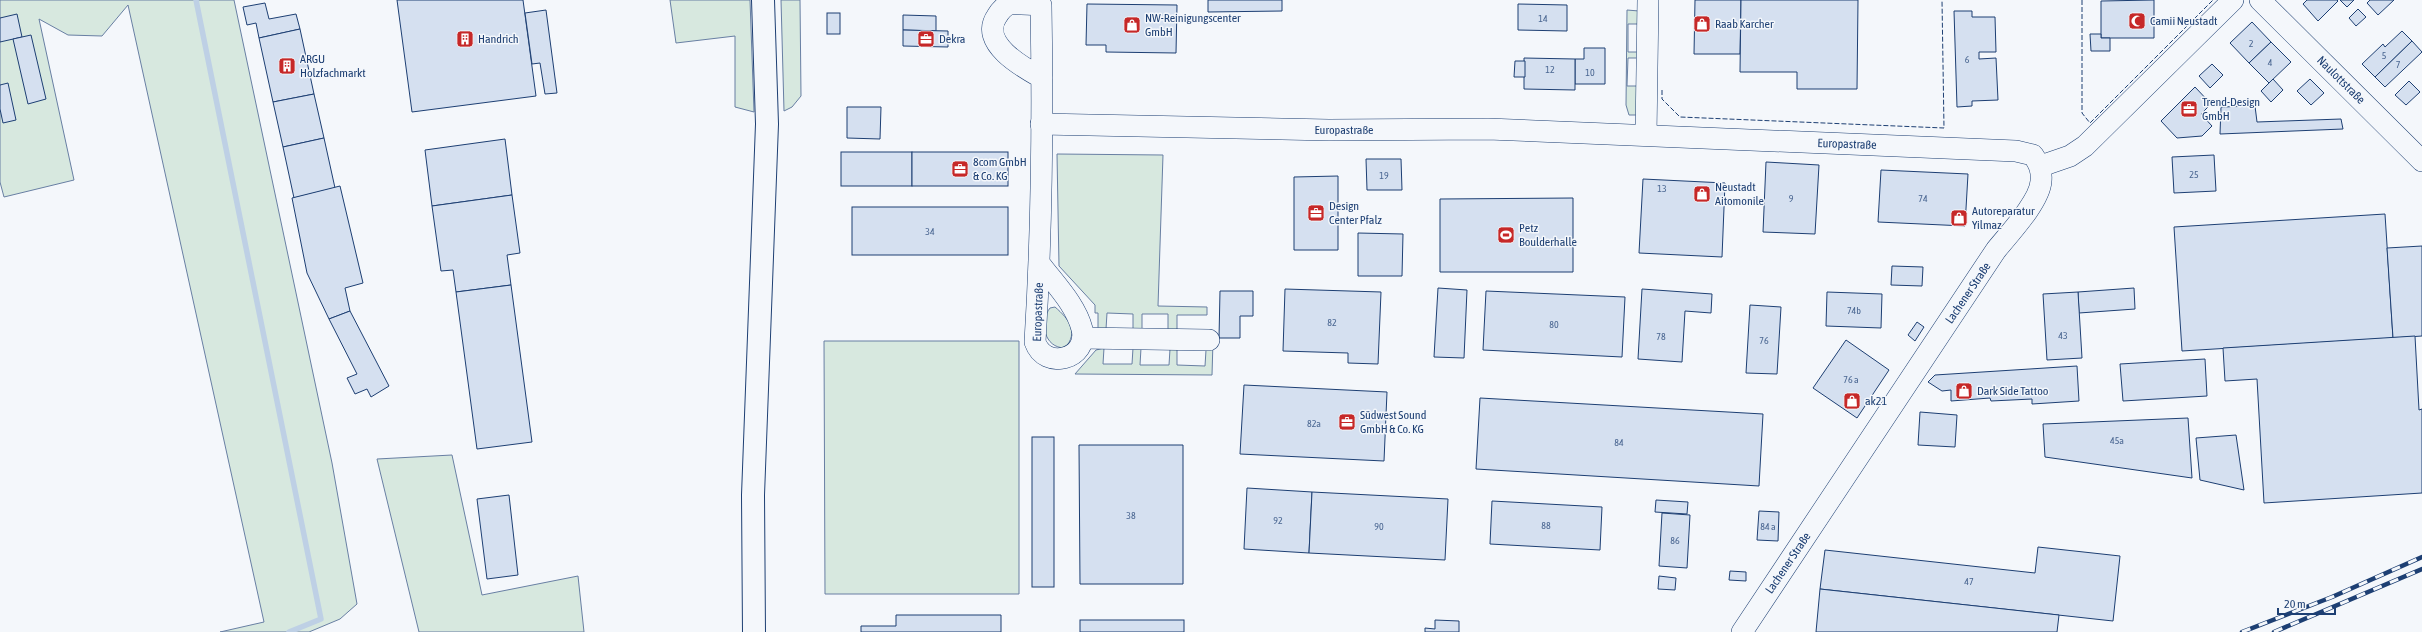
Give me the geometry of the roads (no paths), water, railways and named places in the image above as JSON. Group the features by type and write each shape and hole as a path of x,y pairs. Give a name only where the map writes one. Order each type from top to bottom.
{"main road":[{"path":"754,632 753,495 767,124 763,0"}],"street":[{"path":"1646,136 1648,0"},
{"path":"2041,166 2070,156 2085,146 2233,0"},
{"name":"Naulottstraße","path":"2260,0 2422,161"},
{"name":"Europastraße","path":"1040,264 1077,315 1083,338 1078,349 1067,356 1056,358 1047,357 1038,350 1035,342 1040,264 1042,78"},
{"name":"Europastraße","path":"1041,124 1329,130 1488,129 2016,151 2033,155 2041,166"},
{"name":"Lachener Straße","path":"1742,632 1996,250 2037,196 2042,182 2041,166"},
{"path":"1083,338 1209,340"}],"waterway":[{"path":"196,0 321,619 289,632"}],"railway":[{"path":"2242,632 2332,597 2422,557"},
{"path":"2274,632 2422,569"}],"place":[{"name":"Camii Neustadt","path":"2137,21"},
{"name":"Raab Karcher","path":"1702,24"},
{"name":"NW-Reinigungscenter GmbH","path":"1132,25"},
{"name":"Handrich","path":"465,39"},
{"name":"Dekra","path":"926,39"},
{"name":"ARGU Holzfachmarkt","path":"287,66"},
{"name":"Trend-Design GmbH","path":"2189,109"},
{"name":"8com GmbH & Co. KG","path":"960,169"},
{"name":"Neustadt Aitomonile","path":"1702,194"},
{"name":"Design Center Pfalz","path":"1316,213"},
{"name":"Autoreparatur Yilmaz","path":"1959,218"},
{"name":"Petz Boulderhalle","path":"1506,235"},
{"name":"Dark Side Tattoo","path":"1964,391"},
{"name":"ak21","path":"1852,401"},
{"name":"Südwest Sound GmbH & Co. KG","path":"1347,422"}]}
